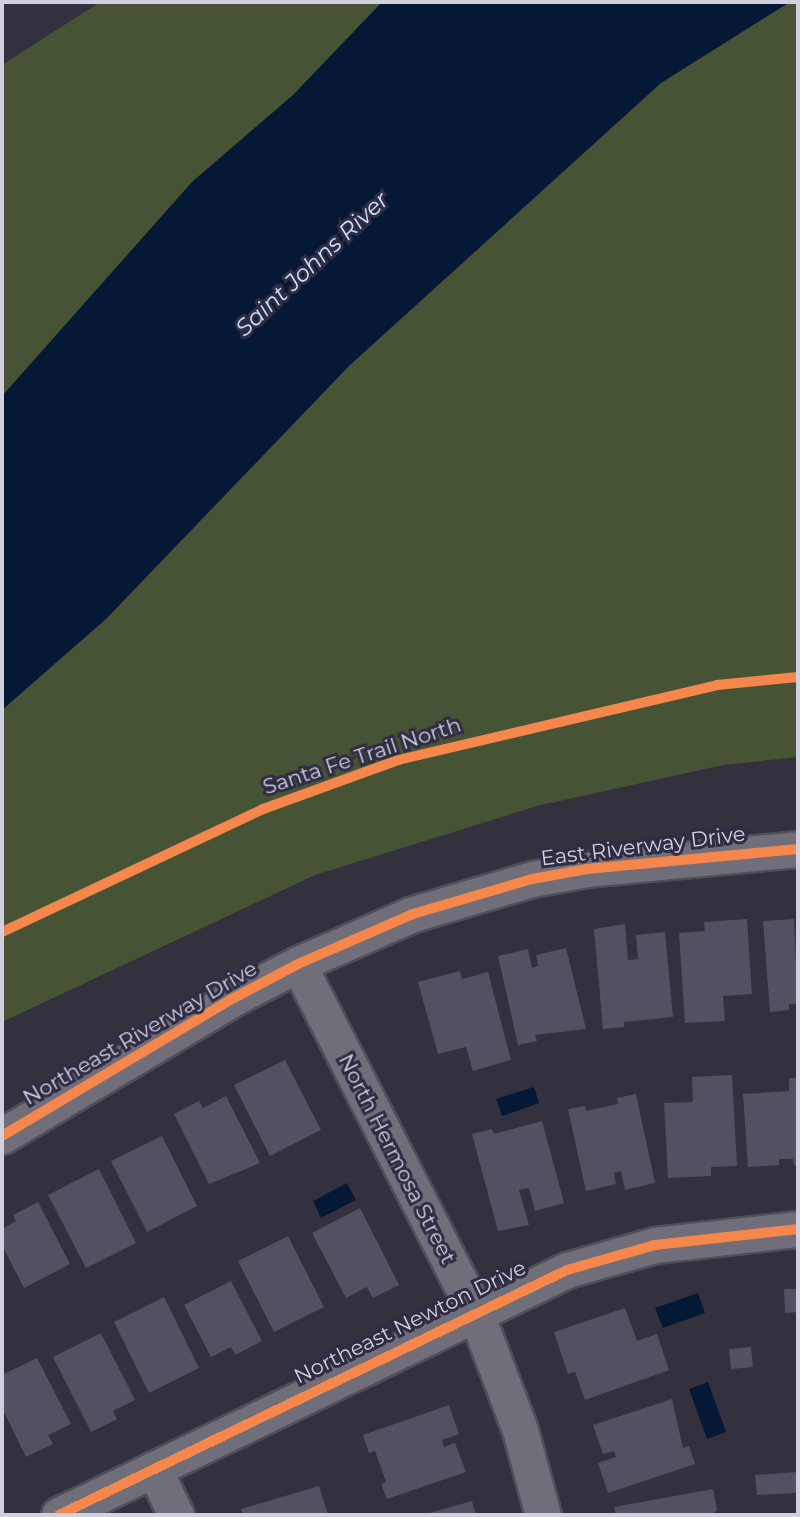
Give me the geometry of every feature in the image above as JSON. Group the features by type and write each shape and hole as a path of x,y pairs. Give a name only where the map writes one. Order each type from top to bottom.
{"street":[{"name":"East Riverway Drive","path":"298,964 413,914 532,879 648,861 798,849"},
{"name":"Northeast Riverway Drive","path":"2,1136 298,964"},
{"name":"North Hermosa Street","path":"298,964 475,1311 520,1430 543,1515"},
{"name":"Northeast Newton Drive","path":"59,1515 475,1311 567,1270 644,1248 702,1237 798,1230"},
{"path":"153,1469 176,1515"}],"green space":[{"path":"100,2 798,2 798,757 723,765 537,806 315,875 2,1022 2,65"}],"water":[{"name":"Saint Johns River","path":"382,2 790,2 661,83 349,366 106,619 2,710 2,396 192,182 293,95"},
{"path":"534,1087 539,1103 502,1116 496,1099"},
{"path":"347,1183 356,1200 321,1218 313,1201"},
{"path":"698,1293 705,1313 663,1328 655,1308"},
{"path":"708,1382 726,1432 707,1439 689,1389"}],"building":[{"path":"747,919 752,994 723,996 725,1021 685,1023 679,933 705,931 704,922"},
{"path":"794,919 798,1004 789,1004 789,1010 770,1012 763,921"},
{"path":"625,924 628,960 638,959 636,935 665,932 673,1017 624,1022 624,1027 603,1029 594,929"},
{"path":"566,948 586,1029 535,1035 537,1041 518,1045 498,956 528,949 532,968 538,966 536,955"},
{"path":"460,971 462,979 488,972 511,1060 473,1071 466,1047 438,1054 418,982"},
{"path":"285,1060 321,1130 270,1156 234,1085"},
{"path":"732,1075 737,1166 711,1167 711,1176 668,1178 664,1103 693,1102 692,1077"},
{"path":"789,1078 798,1078 798,1165 794,1165 793,1159 779,1159 779,1165 748,1167 743,1094 789,1091"},
{"path":"636,1094 655,1183 625,1190 621,1171 614,1173 616,1184 586,1191 568,1109 585,1106 586,1111 618,1104 617,1098"},
{"path":"226,1096 260,1163 209,1184 174,1114 199,1101 203,1108"},
{"path":"542,1121 564,1203 535,1211 529,1188 519,1190 529,1225 498,1231 472,1134 492,1129 494,1134"},
{"path":"162,1136 197,1206 147,1232 111,1161"},
{"path":"99,1169 136,1243 86,1268 48,1195"},
{"path":"38,1202 70,1264 24,1288 2,1245 2,1229 16,1221 13,1215"},
{"path":"360,1208 399,1285 373,1298 367,1287 346,1298 312,1233"},
{"path":"288,1236 324,1307 274,1332 238,1261"},
{"path":"231,1281 262,1341 235,1355 231,1347 211,1357 184,1305"},
{"path":"784,1289 798,1289 798,1312 785,1313"},
{"path":"164,1297 199,1368 149,1393 114,1322"},
{"path":"625,1308 637,1341 657,1334 669,1370 585,1400 575,1372 568,1374 554,1332"},
{"path":"101,1333 135,1400 113,1411 117,1419 91,1432 53,1357"},
{"path":"751,1347 753,1367 731,1369 729,1349"},
{"path":"37,1358 71,1424 48,1435 53,1444 26,1457 2,1408 2,1375"},
{"path":"672,1399 683,1448 689,1446 695,1464 608,1493 598,1463 616,1457 614,1451 603,1454 593,1425"},
{"path":"449,1405 459,1434 442,1440 444,1447 455,1443 466,1472 387,1499 381,1484 386,1482 375,1451 369,1453 363,1435"},
{"path":"798,1472 798,1499 796,1493 757,1495 755,1475"},
{"path":"319,1486 328,1515 243,1515 241,1509"},
{"path":"713,1489 717,1510 712,1515 616,1515 614,1507"},
{"path":"472,1501 476,1515 426,1515 426,1514"}],"cycle path":[{"name":"Santa Fe Trail North","path":"2,932 263,809 398,760 717,685 798,677"},
{"path":"2,1136 230,1000 298,964 413,914 532,879 587,869 798,849"},
{"path":"59,1515 567,1270 655,1245 798,1229"}]}
